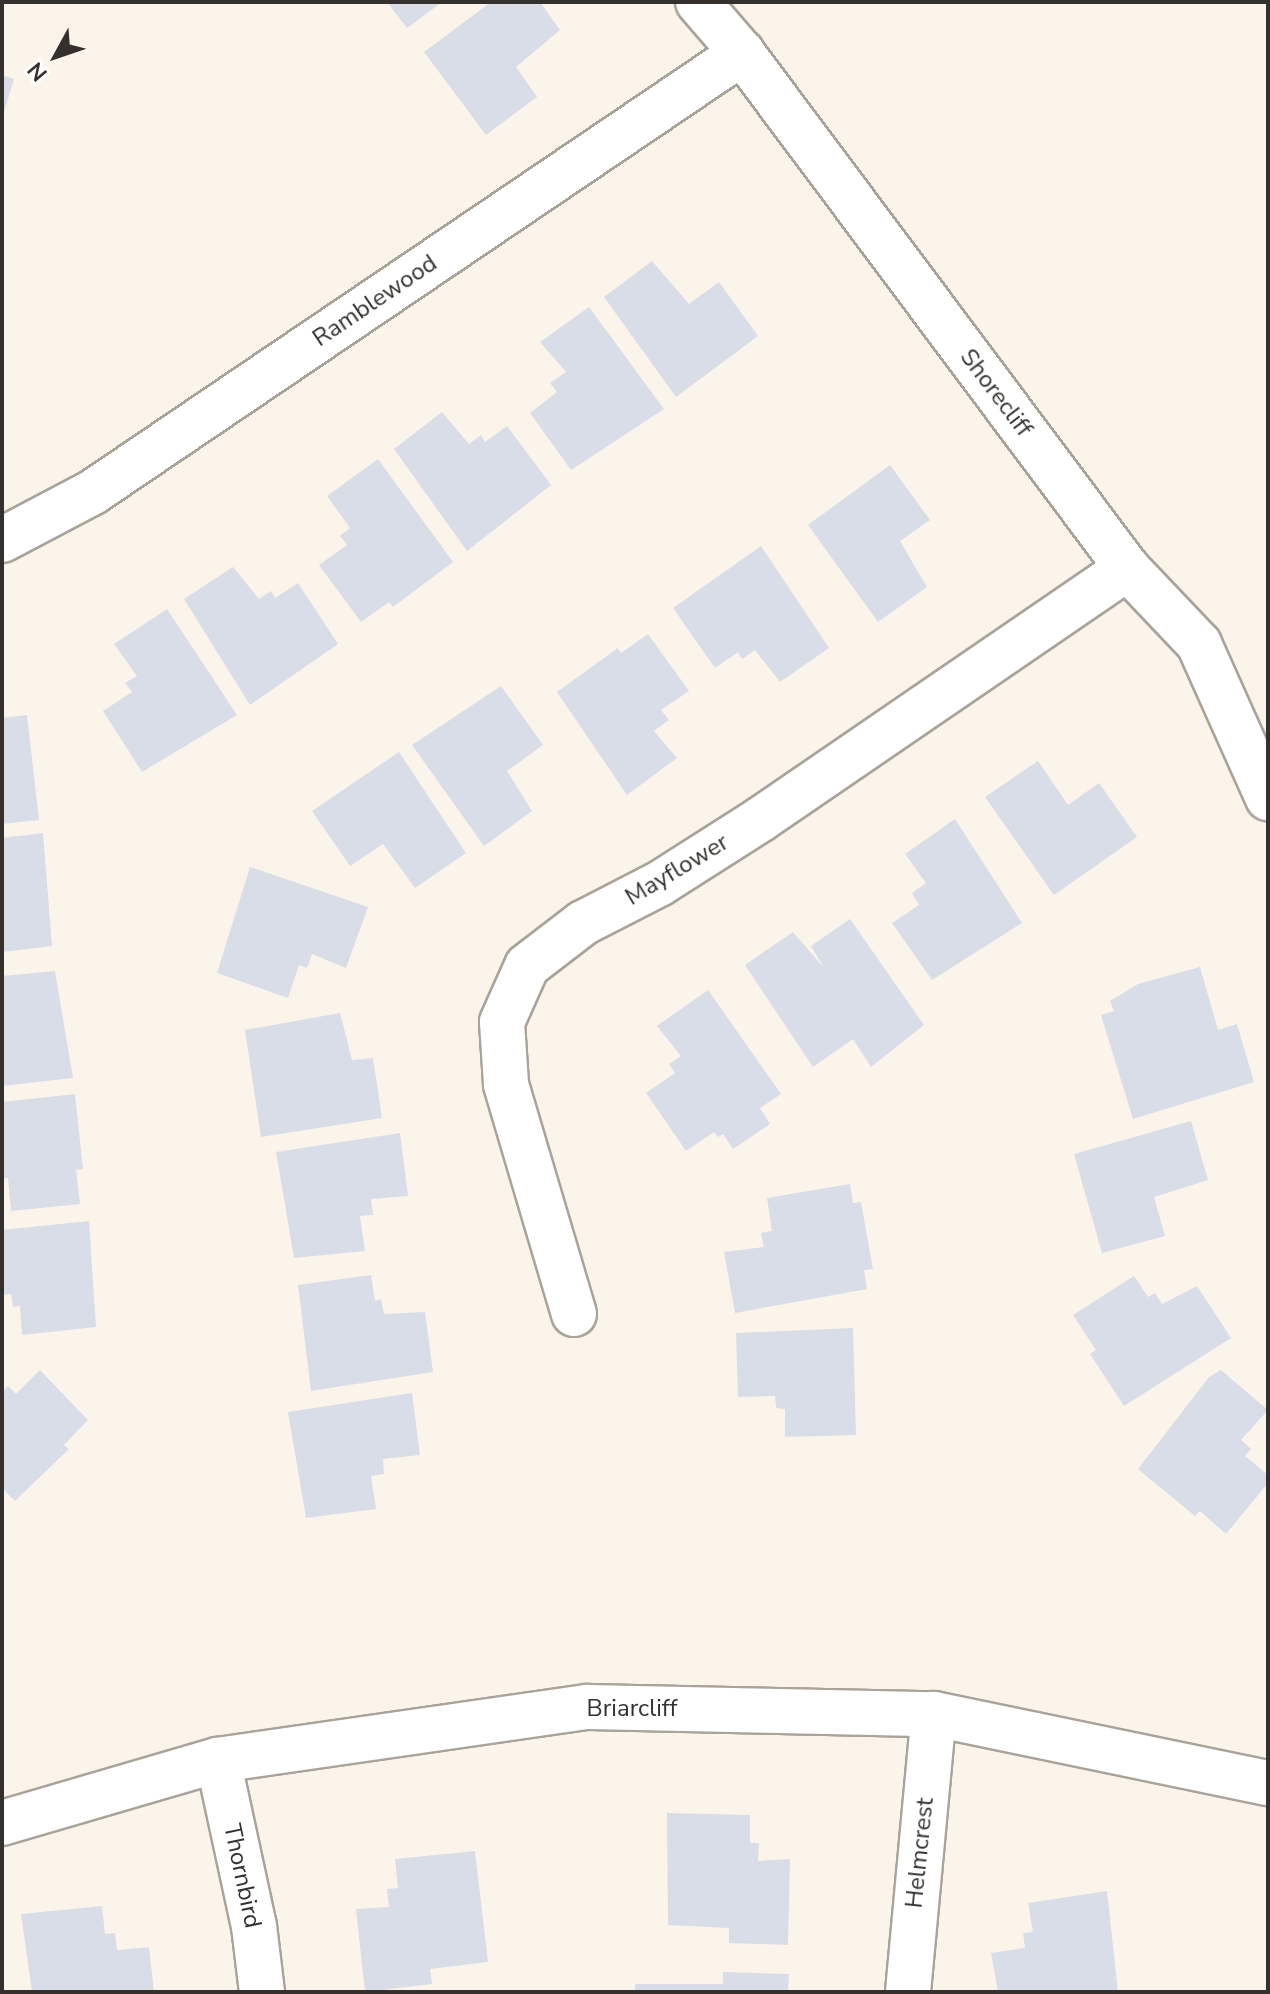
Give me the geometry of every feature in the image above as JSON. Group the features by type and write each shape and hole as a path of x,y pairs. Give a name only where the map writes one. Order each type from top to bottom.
{"street":[{"name":"Shorecliff","path":"698,2 742,53 1127,568 1199,644 1268,798"},
{"name":"Ramblewood","path":"2,540 93,492 742,53"},
{"name":"Mayflower","path":"574,1314 506,1084 502,1022 527,966 583,923 659,884 761,819 1127,568"},
{"name":"Briarcliff","path":"2,1823 218,1760 587,1707 934,1714 1268,1783"},
{"name":"Helmcrest","path":"908,1992 934,1714"},
{"name":"Thornbird","path":"218,1760 254,1926 262,1992"}],"building":[{"path":"387,2 442,2 407,28"},
{"path":"491,2 540,2 560,30 516,67 537,97 486,135 424,52"},
{"path":"2,75 14,79 3,115 2,115"},
{"path":"652,261 689,304 719,282 758,336 676,397 604,297"},
{"path":"589,307 664,409 571,470 530,413 557,392 550,383 566,372 540,342"},
{"path":"442,412 469,444 481,435 485,442 507,426 551,485 467,551 394,449"},
{"path":"378,459 453,562 393,607 389,602 361,622 319,565 347,545 340,536 350,528 327,496"},
{"path":"890,465 930,520 900,541 927,587 878,622 808,525"},
{"path":"761,546 829,648 780,682 755,650 742,659 738,652 715,668 673,608"},
{"path":"233,567 259,599 271,591 275,598 298,583 338,644 250,705 184,599"},
{"path":"167,609 237,715 142,772 103,711 132,692 125,683 137,676 114,644"},
{"path":"648,634 689,691 661,710 669,720 654,731 677,758 627,795 557,692 618,648 621,653"},
{"path":"501,686 543,745 507,771 532,811 484,846 412,745"},
{"path":"27,715 39,820 2,824 2,718"},
{"path":"399,752 466,853 415,888 383,844 350,866 312,811"},
{"path":"1038,761 1068,805 1099,783 1137,837 1054,895 985,797"},
{"path":"955,819 1022,923 932,980 892,923 919,905 912,893 926,883 905,854"},
{"path":"43,833 52,946 2,952 2,838"},
{"path":"250,867 368,907 346,968 312,954 307,968 299,965 288,998 217,973"},
{"path":"850,919 924,1025 871,1067 853,1039 813,1067 745,965 793,932 824,968 811,946"},
{"path":"1200,967 1218,1030 1237,1024 1254,1082 1133,1119 1101,1015 1114,1011 1110,1001 1138,984"},
{"path":"55,971 73,1078 2,1086 2,976"},
{"path":"708,990 781,1094 760,1108 770,1124 733,1149 723,1134 718,1137 714,1132 686,1151 646,1093 675,1073 669,1064 681,1056 657,1026"},
{"path":"340,1013 352,1060 373,1058 382,1118 261,1137 245,1030"},
{"path":"75,1094 83,1169 76,1170 80,1204 11,1211 8,1178 2,1179 2,1102"},
{"path":"1191,1121 1208,1180 1154,1197 1165,1236 1102,1253 1074,1154"},
{"path":"400,1133 408,1196 371,1199 373,1215 360,1216 365,1251 294,1258 276,1152"},
{"path":"850,1184 853,1203 861,1202 873,1269 864,1270 867,1289 735,1313 724,1252 764,1247 761,1233 772,1231 767,1198"},
{"path":"89,1221 96,1327 22,1335 20,1306 13,1307 11,1294 2,1295 2,1230"},
{"path":"371,1275 375,1301 381,1299 384,1314 425,1312 433,1372 311,1391 298,1285"},
{"path":"1134,1276 1148,1297 1155,1293 1162,1304 1197,1286 1231,1338 1124,1406 1090,1354 1096,1350 1073,1315"},
{"path":"853,1328 856,1435 785,1437 785,1409 776,1408 775,1396 738,1397 736,1333"},
{"path":"40,1370 88,1420 64,1445 69,1449 15,1501 2,1488 2,1392 8,1386 16,1394"},
{"path":"1221,1370 1268,1410 1241,1440 1251,1449 1245,1456 1268,1475 1268,1483 1226,1534 1200,1511 1195,1516 1138,1469 1209,1377"},
{"path":"412,1393 420,1455 383,1459 384,1474 371,1476 376,1509 306,1518 288,1412"},
{"path":"667,1813 750,1815 750,1843 759,1843 758,1861 790,1859 788,1945 729,1943 729,1928 668,1925"},
{"path":"475,1851 488,1962 430,1969 432,1984 365,1992 356,1909 389,1907 387,1889 398,1888 395,1859"},
{"path":"1107,1891 1118,1992 998,1992 991,1953 1025,1948 1023,1933 1033,1932 1028,1903"},
{"path":"102,1906 105,1934 115,1933 117,1950 149,1947 154,1992 32,1992 21,1914"},
{"path":"723,1972 789,1974 788,1992 635,1992 635,1984 723,1984"}]}
